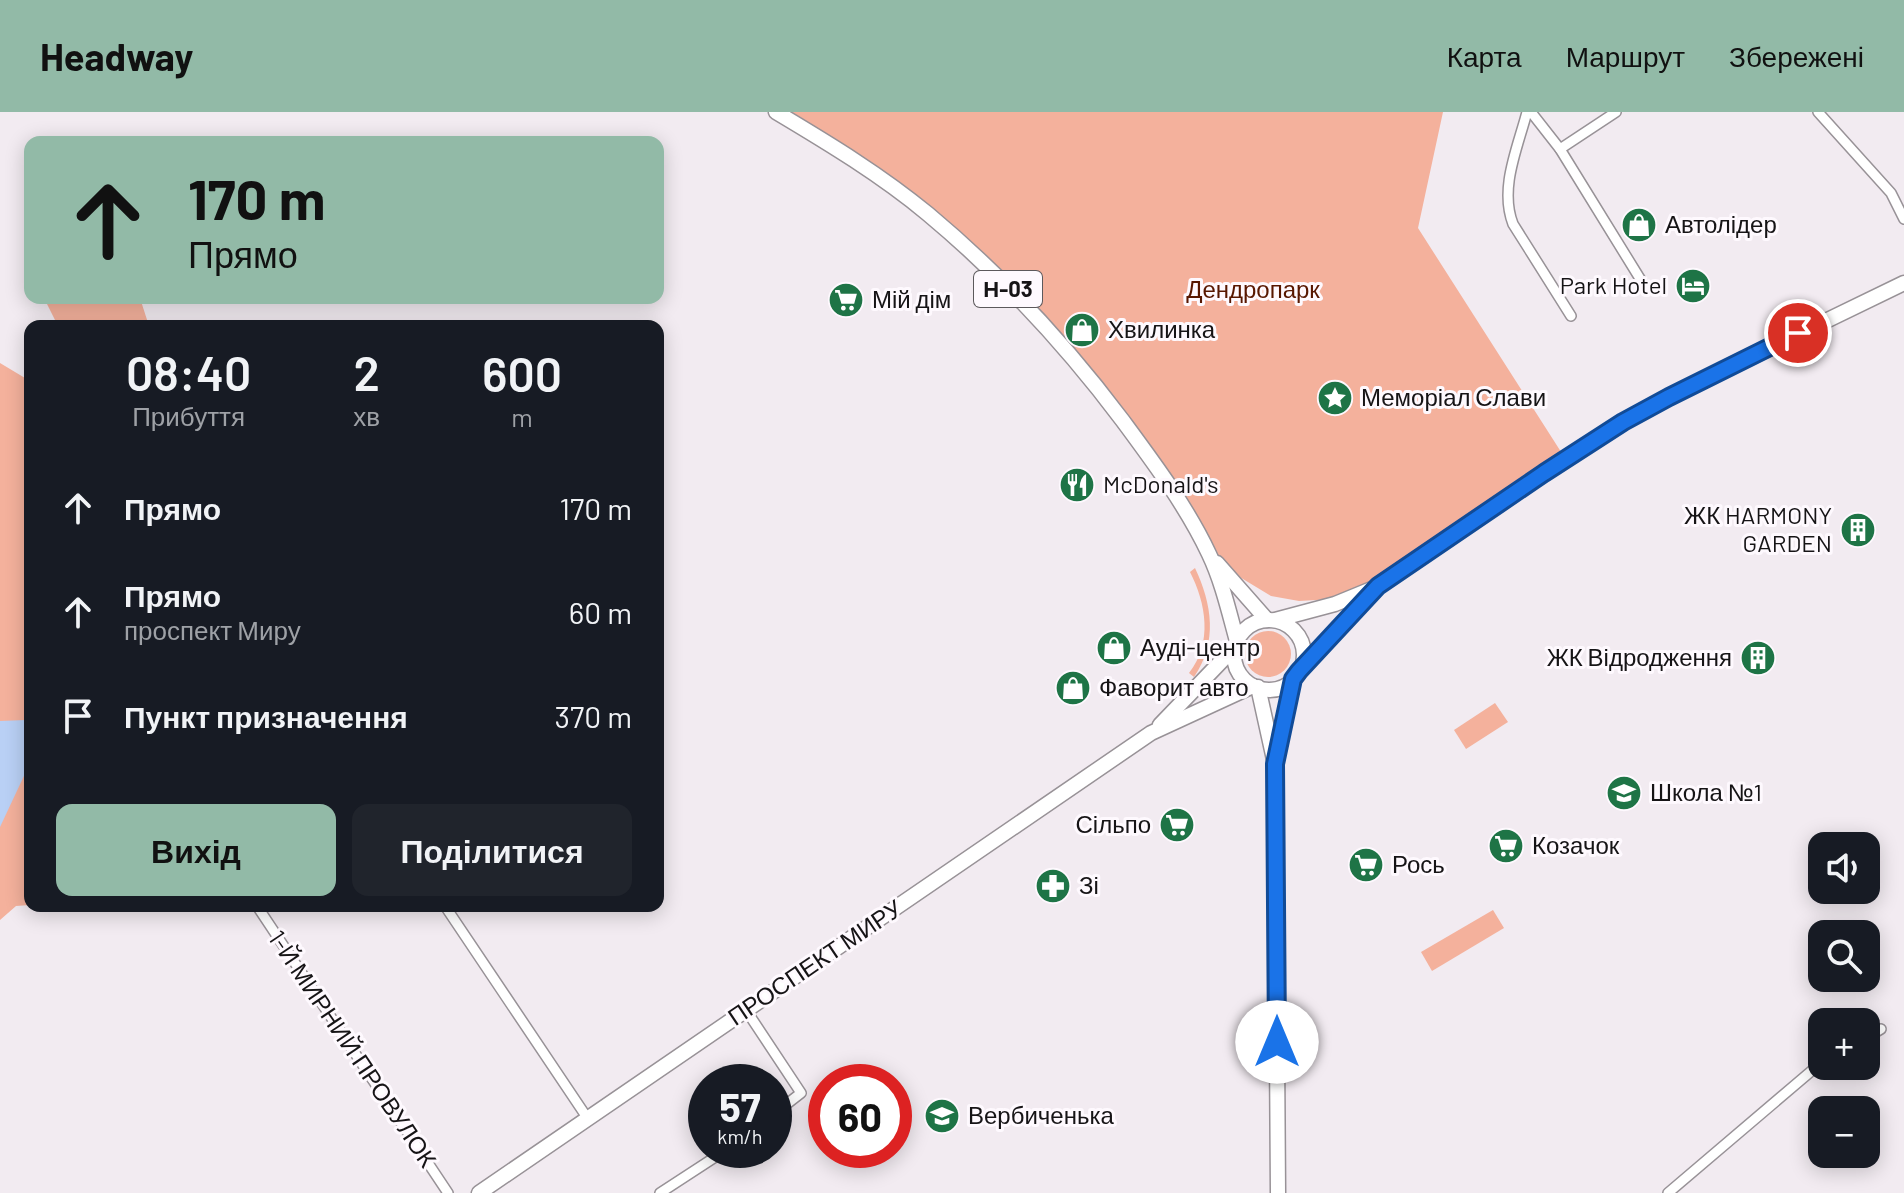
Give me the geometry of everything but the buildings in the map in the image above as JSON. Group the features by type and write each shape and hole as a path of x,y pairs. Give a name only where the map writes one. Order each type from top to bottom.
{"main road":[{"name":"Н-03","path":"776,112 881,179 927,213 997,277 1094,383 1149,456 1209,553 1221,584 1236,644 1237,670 1256,687 1275,764 1278,1193"},
{"path":"1236,644 1252,624 1335,604 1378,586 1623,422 1731,365 1904,283"},
{"name":"Н-03","path":"1209,553 1271,620 1290,627 1300,639 1304,655 1296,675 1275,764"},
{"path":"1256,687 1274,689 1296,675 1378,586"},
{"name":"ПРОСПЕКТ МИРУ","path":"479,1193 1151,733 1200,687 1236,644"},
{"name":"ПРОСПЕКТ МИРУ","path":"1151,733 1256,687"}],"street":[{"path":"1529,112 1560,149 1647,290"},
{"path":"1529,112 1506,192 1507,209 1513,224 1571,316"},
{"path":"1560,149 1616,112"},
{"path":"1818,112 1891,193 1904,219"},
{"name":"1-Й МИРНИЙ ПРОВУЛОК","path":"261,912 448,1193"},
{"path":"449,912 588,1119"},
{"path":"746,1010 782,1064"},
{"path":"1668,1193 1808,1074"},
{"path":"792,1079 801,1093 792,1100"},
{"path":"660,1193 698,1168"}],"green space":[{"name":"Дендропарк","path":"786,112 1443,112 1418,228 1563,455 1376,582 1334,599 1299,601 1271,596 1233,573 1213,550 1153,453 1001,274"},
{"path":"47,304 142,304 147,320 55,320"},
{"path":"0,363 24,377 24,905 16,906 0,920"},
{"path":"1195,568 1205,595 1210,623 1207,650 1194,677 1189,673 1202,649 1204,636 1203,610 1190,572"},
{"path":"1268,631 1277,632 1284,638 1290,645 1290,663 1284,670 1277,676 1268,677 1259,676 1252,670 1246,663 1245,654 1246,645 1252,638 1259,632"},
{"path":"1495,703 1508,722 1466,749 1454,730"},
{"path":"1493,910 1504,928 1432,971 1421,952"}],"water":[{"path":"24,720 24,776 0,827 0,721"}],"place":[{"name":"Автолідер","path":"1639,225"},
{"name":"Park Hotel","path":"1693,286"},
{"name":"Мій дім","path":"846,300"},
{"name":"Хвилинка","path":"1082,330"},
{"name":"Меморіал Слави","path":"1335,398"},
{"name":"McDonald's","path":"1077,485"},
{"name":"ЖК HARMONY GARDEN","path":"1858,530"},
{"name":"Ауді-центр","path":"1114,648"},
{"name":"ЖК Відродження","path":"1758,658"},
{"name":"Фаворит авто","path":"1073,688"},
{"name":"Школа №1","path":"1624,793"},
{"name":"Сільпо","path":"1177,825"},
{"name":"Козачок","path":"1506,846"},
{"name":"Рось","path":"1366,865"},
{"name":"Зі","path":"1053,886"},
{"name":"Вербиченька","path":"942,1116"}],"route":[{"path":"1277,1042 1275,764 1293,679 1378,586 1623,422 1798,333"}]}
